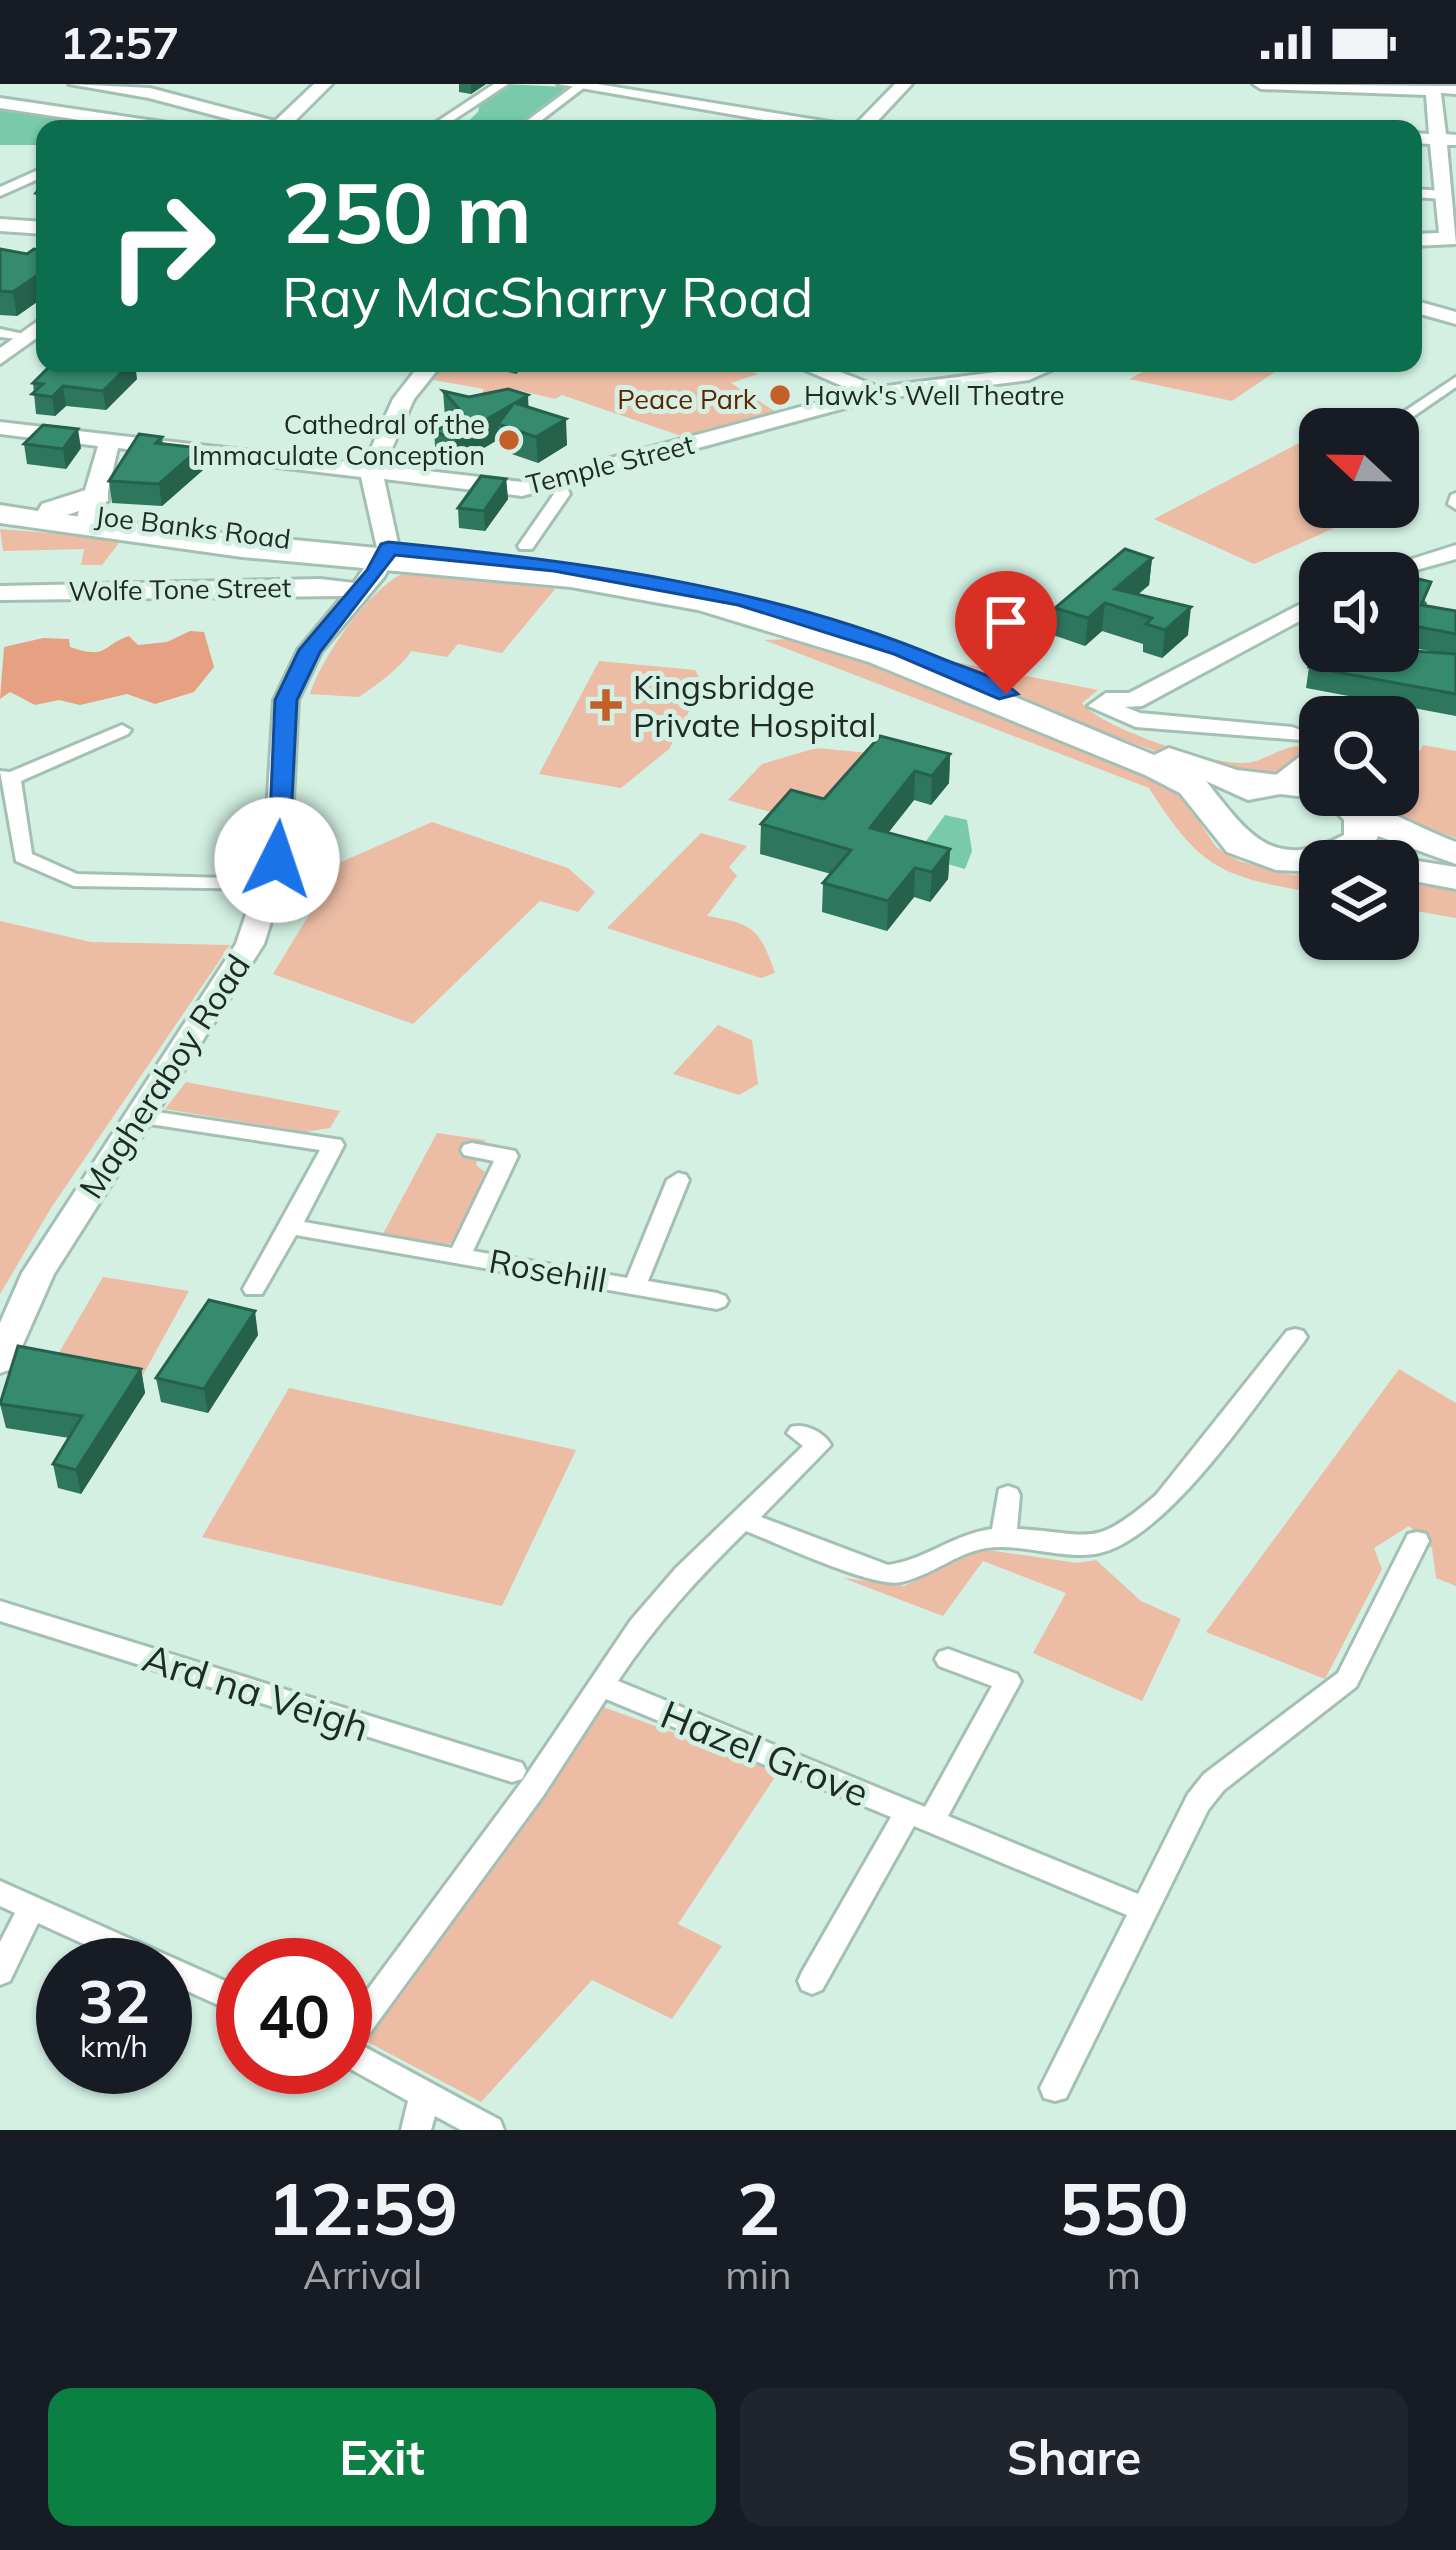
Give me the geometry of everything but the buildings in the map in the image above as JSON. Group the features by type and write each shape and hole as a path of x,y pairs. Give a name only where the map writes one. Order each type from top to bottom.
{"highway":[{"name":"Joe Banks Road","path":"0,500 92,513 374,571"},
{"name":"Joe Banks Road","path":"0,514 92,513"},
{"path":"374,571 554,565 771,607 902,650 1187,765 1276,784"},
{"path":"374,571 571,578 779,621 880,655 1157,768 1192,786 1239,845 1256,854 1299,859"},
{"path":"1221,823 1221,812 1238,794 1299,781"},
{"path":"1376,816 1396,832 1456,854"},
{"path":"1419,872 1456,878"}],"street":[{"path":"77,84 133,87 250,120"},
{"path":"286,120 324,84"},
{"path":"446,120 502,84"},
{"path":"685,120 704,84"},
{"path":"869,120 904,84"},
{"path":"1261,84 1456,91"},
{"path":"533,120 575,85 794,120"},
{"path":"99,112 133,87"},
{"path":"1435,90 1449,139 1445,228 1454,238"},
{"path":"0,103 135,120"},
{"path":"0,178 36,172"},
{"path":"0,192 36,175"},
{"path":"1422,194 1445,195"},
{"path":"0,225 36,227"},
{"path":"1422,240 1454,238"},
{"path":"1422,309 1456,318"},
{"path":"0,358 36,329"},
{"path":"0,333 26,336"},
{"path":"374,571 371,471 394,432 405,388 423,372"},
{"path":"822,372 877,393"},
{"name":"Temple Street","path":"0,428 509,488 557,481 877,393 1026,372"},
{"path":"1416,408 1456,381"},
{"path":"92,513 101,459 113,441"},
{"path":"526,546 562,494 557,481"},
{"path":"1419,562 1456,552"},
{"name":"Wolfe Tone Street","path":"0,593 320,586 374,571"},
{"name":"Magheraboy Road","path":"0,1361 28,1290 250,944 277,860 286,700 310,650 374,571"},
{"path":"1299,612 1133,701 1114,698 1100,706 1136,720 1292,735 1299,743"},
{"path":"122,730 6,777 23,857 74,880 269,885"},
{"path":"137,1116 337,1136 254,1289"},
{"name":"Rosehill","path":"460,1254 507,1156 472,1150"},
{"name":"Rosehill","path":"635,1285 678,1180"},
{"name":"Rosehill","path":"290,1227 717,1301"},
{"path":"741,1519 887,1575 908,1574 974,1542 1004,1539 1098,1548 1140,1525 1166,1502 1295,1337"},
{"path":"372,2010 533,1788 640,1627 741,1519 819,1445 799,1433"},
{"path":"1004,1539 1008,1495"},
{"path":"1055,2088 1214,1782 1347,1680 1417,1541"},
{"name":"Ard na Veigh","path":"0,1611 512,1771"},
{"path":"812,1981 1008,1681 948,1659"},
{"name":"Hazel Grove","path":"600,1685 1144,1909"},
{"path":"0,1893 102,1938"},
{"path":"0,1972 32,1906"},
{"path":"372,2063 489,2130"},
{"path":"416,2130 425,2094"}],"green space":[{"name":"Peace Park","path":"437,372 753,372 758,374 731,383 782,416 687,438 562,395 555,399 514,389 490,406 476,403 484,389 428,379"},
{"path":"1143,372 1275,372 1232,401 1129,379"},
{"path":"1299,443 1299,528 1334,528 1254,564 1154,519"},
{"path":"0,529 122,539 102,565 81,565 84,549 3,551"},
{"path":"409,571 555,589 502,653 458,644 447,657 411,651 395,670 359,697 310,694 350,623 380,590"},
{"path":"764,640 839,645 1175,785 1216,847 1239,861 1299,875 1299,890 1218,866 1185,838 1149,788"},
{"path":"935,658 1098,690 1082,703 1093,713 1189,753 1236,763 1299,746 1299,758 1277,773 1245,774 1157,751"},
{"path":"599,661 695,670 703,685 669,749 621,788 539,774"},
{"path":"1423,745 1456,751 1456,838 1405,816 1419,816"},
{"path":"816,748 870,753 810,811 779,813 728,800 762,764"},
{"path":"432,822 568,868 595,892 578,912 540,901 413,1024 273,974 341,862"},
{"path":"701,833 747,846 729,867 737,876 707,916 753,931 775,973 761,978 607,928"},
{"path":"1419,881 1456,888 1456,918 1419,912"},
{"path":"0,921 91,942 230,945 51,1208 0,1294"},
{"path":"718,1025 752,1040 758,1084 739,1095 673,1074"},
{"path":"186,1082 340,1111 330,1128 305,1132 165,1109"},
{"path":"437,1133 485,1140 476,1165 485,1172 455,1241 446,1245 383,1234"},
{"path":"103,1277 189,1291 138,1384 49,1370"},
{"path":"1399,1369 1456,1403 1456,1586 1436,1578 1432,1548 1409,1526 1374,1548 1382,1569 1325,1679 1206,1632"},
{"path":"289,1388 576,1450 502,1606 202,1537"},
{"path":"981,1549 1077,1563 1096,1560 1141,1601 1181,1619 1142,1701 1033,1653 1066,1593 983,1561 943,1616 843,1578 904,1586"},
{"path":"603,1707 779,1771 678,1924 722,1946 672,2019 592,1980 481,2102 372,2044 372,2029"}],"shaded area":[{"path":"505,84 567,87 525,120 470,120 480,102"},
{"path":"0,109 75,120 36,120 36,145 0,145"},
{"path":"190,631 204,632 214,667 194,692 155,704 127,694 80,705 59,700 35,705 10,692 0,699 4,647 43,638 69,639 70,647 98,652 129,636 138,645 167,642"},
{"path":"945,815 967,820 972,851 965,869 916,855"}],"place":[{"name":"Hawk's Well Theatre","path":"780,395"},
{"name":"Cathedral of the Immaculate Conception","path":"509,440"},
{"name":"Kingsbridge Private Hospital","path":"606,705"}],"route":[{"path":"277,860 286,700 310,650 376,572 388,548 554,565 742,600 902,650 1006,694"}]}
